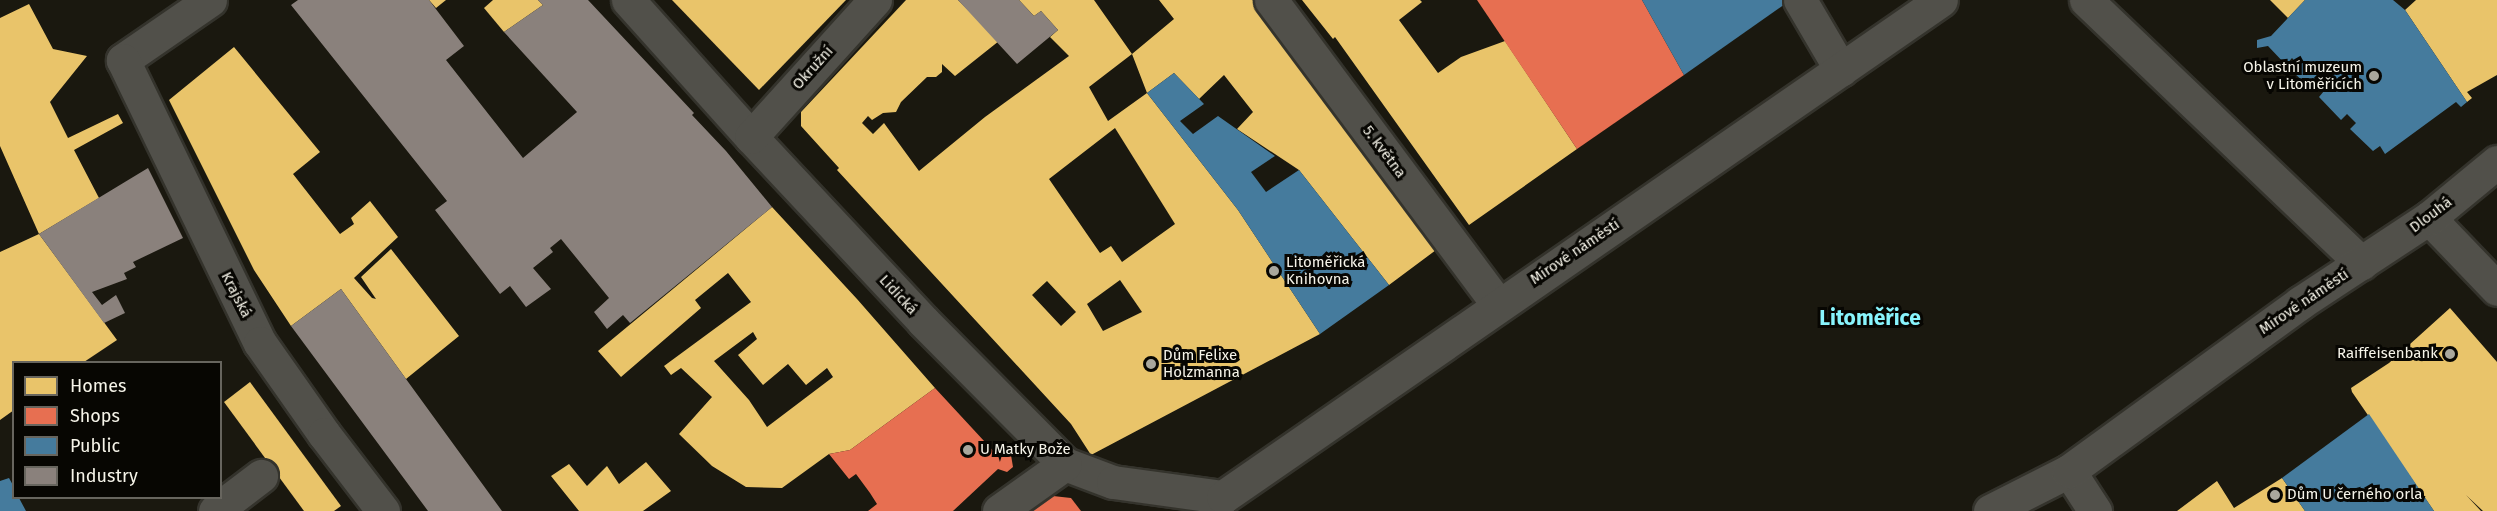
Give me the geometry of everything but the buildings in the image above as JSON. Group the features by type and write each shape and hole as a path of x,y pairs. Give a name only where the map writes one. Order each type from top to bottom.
{"street":[{"name":"Krajská","path":"210,0 123,60 202,228 260,343 324,434 383,511"},
{"name":"Lidická","path":"628,0 751,137 923,321 1065,464 1113,482 1226,504"},
{"name":"Okružní","path":"751,137 875,0"},
{"name":"5. května","path":"1270,0 1498,305"},
{"path":"1800,0 1841,70"},
{"name":"Mírové náměstí","path":"1226,504 1498,305 1941,0"},
{"name":"Mírové náměstí","path":"1990,511 2069,471 2300,303 2361,263 2086,0"},
{"name":"Dlouhá","path":"2361,263 2428,218 2497,162"},
{"path":"2428,218 2497,289"},
{"path":"999,511 1065,464"},
{"path":"2069,471 2095,511"},
{"path":"215,511 261,476"}],"place":[{"name":"Oblastní muzeum v Litoměřicích","path":"2374,76"},
{"name":"Litoměřická Knihovna","path":"1274,271"},
{"name":"Raiffeisenbank","path":"2450,354"},
{"name":"Dům Felixe Holzmanna","path":"1151,364"},
{"name":"U Matky Bože","path":"968,450"},
{"name":"Dům U černého orla","path":"2275,495"}],"district":[{"name":"Litoměřice","path":"1870,318"}]}
